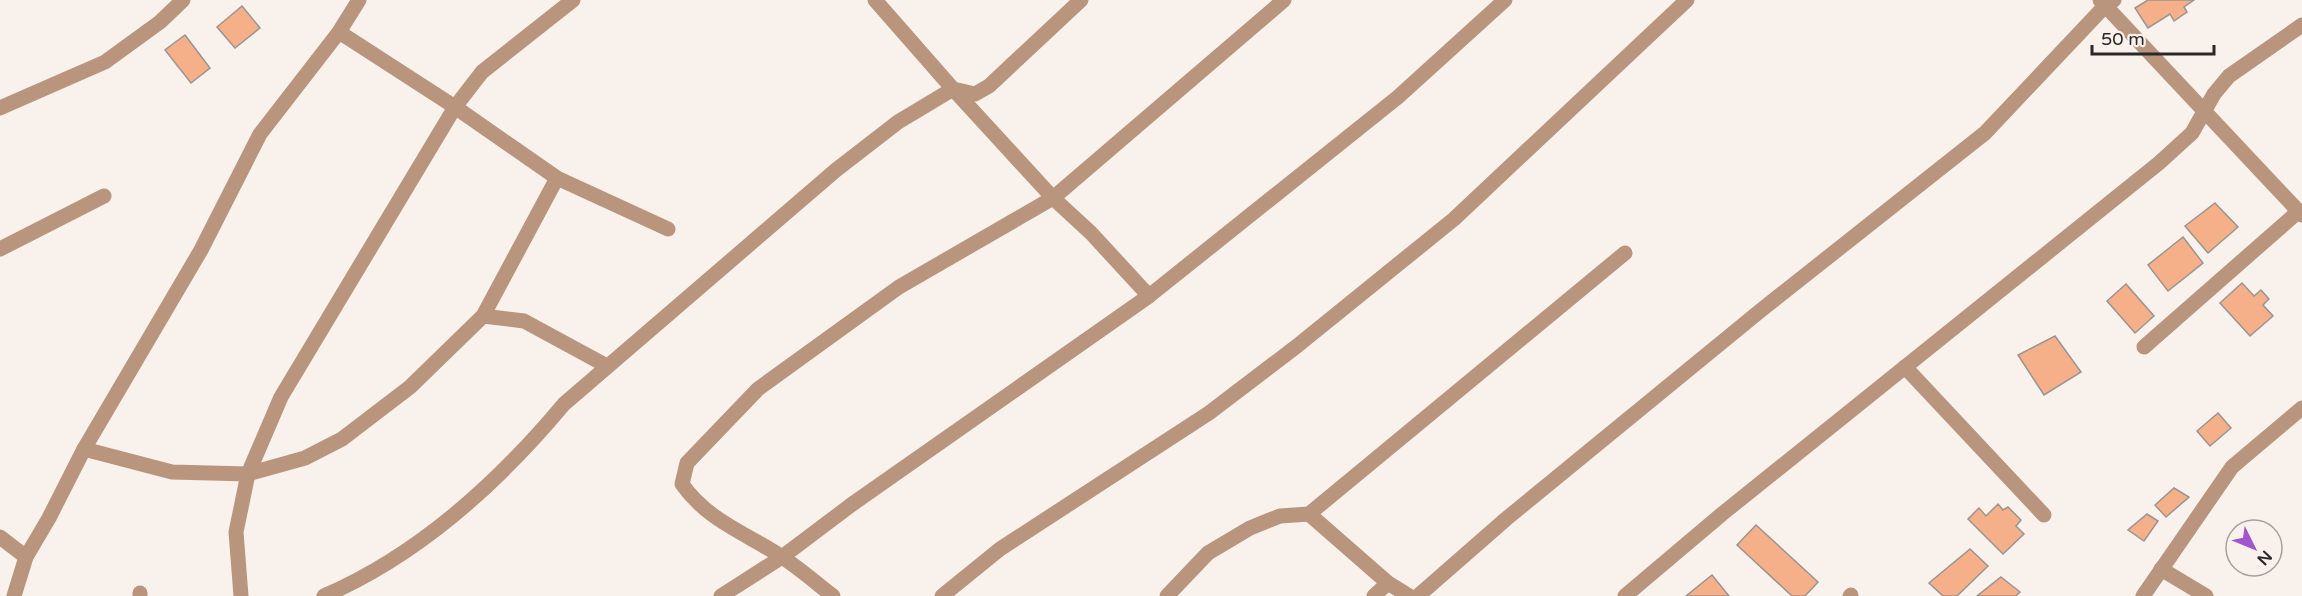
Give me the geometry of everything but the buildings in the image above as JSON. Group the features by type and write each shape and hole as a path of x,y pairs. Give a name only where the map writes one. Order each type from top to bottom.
{"street":[{"path":"0,108 105,62 160,22 183,0"},
{"path":"14,596 26,557 49,518 84,449 201,250 260,134 339,32 359,0"},
{"path":"241,596 236,532 248,474 281,397 455,107 482,72 573,0"},
{"path":"876,0 953,89 1053,198 1091,233 1149,296"},
{"path":"324,596 357,582 431,534 503,472 564,404 836,170 898,122 953,89 975,94 988,86 1081,0"},
{"path":"833,596 782,557 727,527 690,495 682,484 687,464 758,389 835,331 899,287 1053,198 1284,0"},
{"path":"721,596 782,557 851,504 1149,296 1398,97 1505,0"},
{"path":"942,596 1000,549 1209,413 1297,346 1454,219 1687,0"},
{"path":"1418,596 1506,519 1761,311 1985,133 2106,2 2204,113 2300,213 2144,347"},
{"path":"1625,596 1722,513 2159,163 2192,133 2214,94 2229,76 2302,25"},
{"path":"339,32 455,107 557,178 668,229"},
{"path":"84,449 172,472 248,474 305,458 342,439 410,387 483,316 557,178"},
{"path":"0,249 104,196"},
{"path":"1167,596 1209,553 1250,528 1280,516 1309,514 1625,253"},
{"path":"483,316 524,321 607,366"},
{"path":"1905,367 2044,515"},
{"path":"2143,596 2232,467 2302,408"},
{"path":"1309,514 1388,583 1409,596"},
{"path":"0,537 26,557"},
{"path":"2161,569 2206,596"},
{"path":"1374,596 1388,583"}]}
